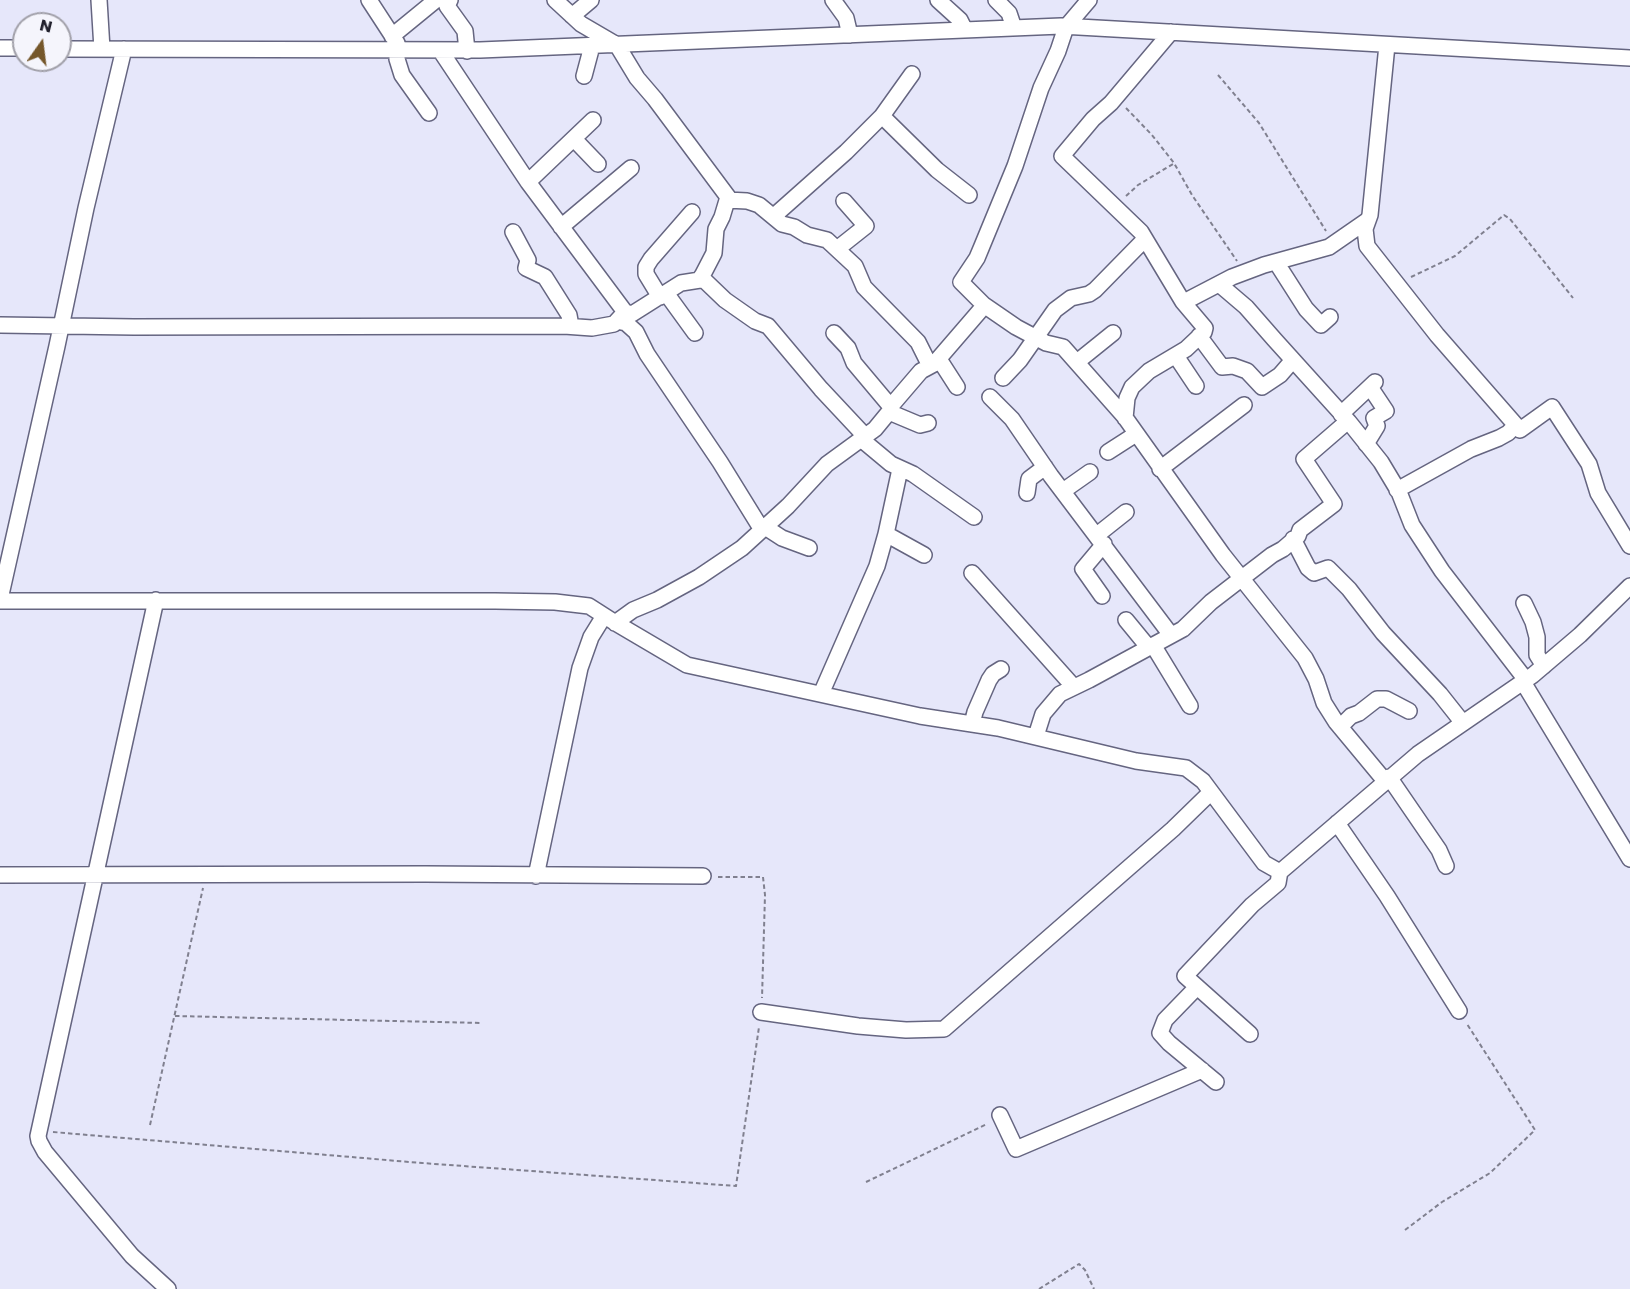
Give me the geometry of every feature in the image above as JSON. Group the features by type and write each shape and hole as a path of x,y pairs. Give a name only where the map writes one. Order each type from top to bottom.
{"street":[{"path":"99,0 102,49"},
{"path":"369,0 395,43 402,75 429,113"},
{"path":"395,43 436,0"},
{"path":"450,0 447,6 465,31 467,51"},
{"path":"0,325 271,328 571,326 592,328 614,324 621,317 632,314 681,283 695,282 701,277 714,253 716,229 727,201 726,192 655,99 636,78 617,45 581,24 555,0"},
{"path":"572,16 591,0"},
{"path":"833,0 846,18 850,35"},
{"path":"938,0 960,20 965,30"},
{"path":"996,0 1009,13 1014,28"},
{"path":"1089,0 1066,27 1041,88 1015,166 977,258 961,282 984,306 1046,343 1063,347 1125,418 1242,579 1305,658 1316,679 1324,704 1340,727 1387,779 1439,850 1446,866"},
{"path":"72,49 395,43 440,50 467,51 1066,27 1630,58"},
{"path":"1125,418 1126,398 1132,387 1149,371 1176,356 1205,328 1184,302 1141,232 1062,156 1093,118 1116,97 1171,32"},
{"path":"1387,45 1368,220 1365,229 1367,246 1437,335 1520,430 1552,406 1589,464 1598,493 1630,546"},
{"path":"584,75 592,46"},
{"path":"124,49 86,208 0,600 555,602 589,606 687,664 920,716 1036,736 1136,761 1186,768 1197,776 1264,863 1280,871"},
{"path":"440,50 621,317 636,332 647,354 764,528 782,538 809,548"},
{"path":"774,216 846,152 882,116 912,74"},
{"path":"882,116 937,170 969,195"},
{"path":"528,182 593,120"},
{"path":"574,139 598,164"},
{"path":"561,227 631,168"},
{"path":"727,201 747,201 759,205 782,224 794,227 807,235 827,240 855,266 864,287 918,342 957,387"},
{"path":"837,249 866,226 844,201"},
{"path":"692,212 651,259 646,267 646,274 694,333"},
{"path":"1184,302 1245,273 1333,244 1368,220"},
{"path":"513,232 528,260 526,268 544,277 569,315 571,326"},
{"path":"1003,378 1020,360 1061,304 1071,298 1089,294 1145,239"},
{"path":"1276,262 1306,309 1321,325 1330,317"},
{"path":"701,277 725,300 755,321 768,326 863,437 891,464 914,474 974,517"},
{"path":"1219,284 1245,307 1344,417 1381,462 1397,490 1412,525 1442,571 1524,681 1630,859"},
{"path":"536,876 580,668 591,637 609,619 657,600 699,577 742,548 788,506 827,464 875,429 921,371 934,362 984,306"},
{"path":"834,333 848,348 854,363 890,409 920,425 928,423"},
{"path":"1077,362 1113,333"},
{"path":"1199,336 1222,367 1233,366 1247,371 1262,387 1280,375 1293,360"},
{"path":"1176,356 1196,386"},
{"path":"1036,736 1043,714 1060,694 1183,629 1211,603 1298,536 1300,530 1334,504 1304,459 1373,384 1386,411 1374,418 1377,426 1366,444"},
{"path":"990,397 1011,419 1171,635"},
{"path":"1160,469 1244,405"},
{"path":"1397,490 1471,449 1499,438 1516,425"},
{"path":"1107,452 1136,434"},
{"path":"1027,493 1029,479 1045,467"},
{"path":"821,694 865,595 886,534 900,469"},
{"path":"1064,491 1090,472"},
{"path":"1102,596 1083,569 1101,540 1126,512"},
{"path":"886,534 924,555"},
{"path":"1293,539 1308,568 1314,573 1328,568 1349,589 1383,633 1440,693 1463,723"},
{"path":"972,573 1073,686"},
{"path":"1250,1034 1185,976 1252,905 1278,883 1280,871 1418,754 1544,666 1580,635 1630,586"},
{"path":"156,600 39,1130 39,1141 45,1152 132,1256 168,1289"},
{"path":"1524,603 1537,637 1537,654 1544,666"},
{"path":"1126,620 1151,646 1190,706"},
{"path":"972,724 989,680 1001,669"},
{"path":"1340,727 1351,716 1359,713 1377,699 1386,699 1409,711"},
{"path":"760,1012 858,1026 906,1030 945,1029 1155,845 1210,793"},
{"path":"1337,823 1387,896 1459,1011"},
{"path":"0,875 704,876"},
{"path":"1197,987 1165,1020 1160,1032 1164,1039 1216,1082"},
{"path":"1000,1116 1016,1149 1202,1070"}],"path":[{"path":"1218,75 1259,123 1333,244"},
{"path":"1116,97 1152,135 1174,163 1192,195 1245,273"},
{"path":"1115,206 1138,185 1174,163"},
{"path":"1398,284 1455,256 1504,215 1510,219 1573,298"},
{"path":"150,1125 205,876"},
{"path":"1406,1230 1442,1202 1490,1173 1535,1130 1459,1011"},
{"path":"175,1016 481,1023"},
{"path":"866,1182 1000,1116"},
{"path":"39,1130 400,1161 736,1186"},
{"path":"1039,1289 1079,1264 1085,1270 1094,1289"}]}
